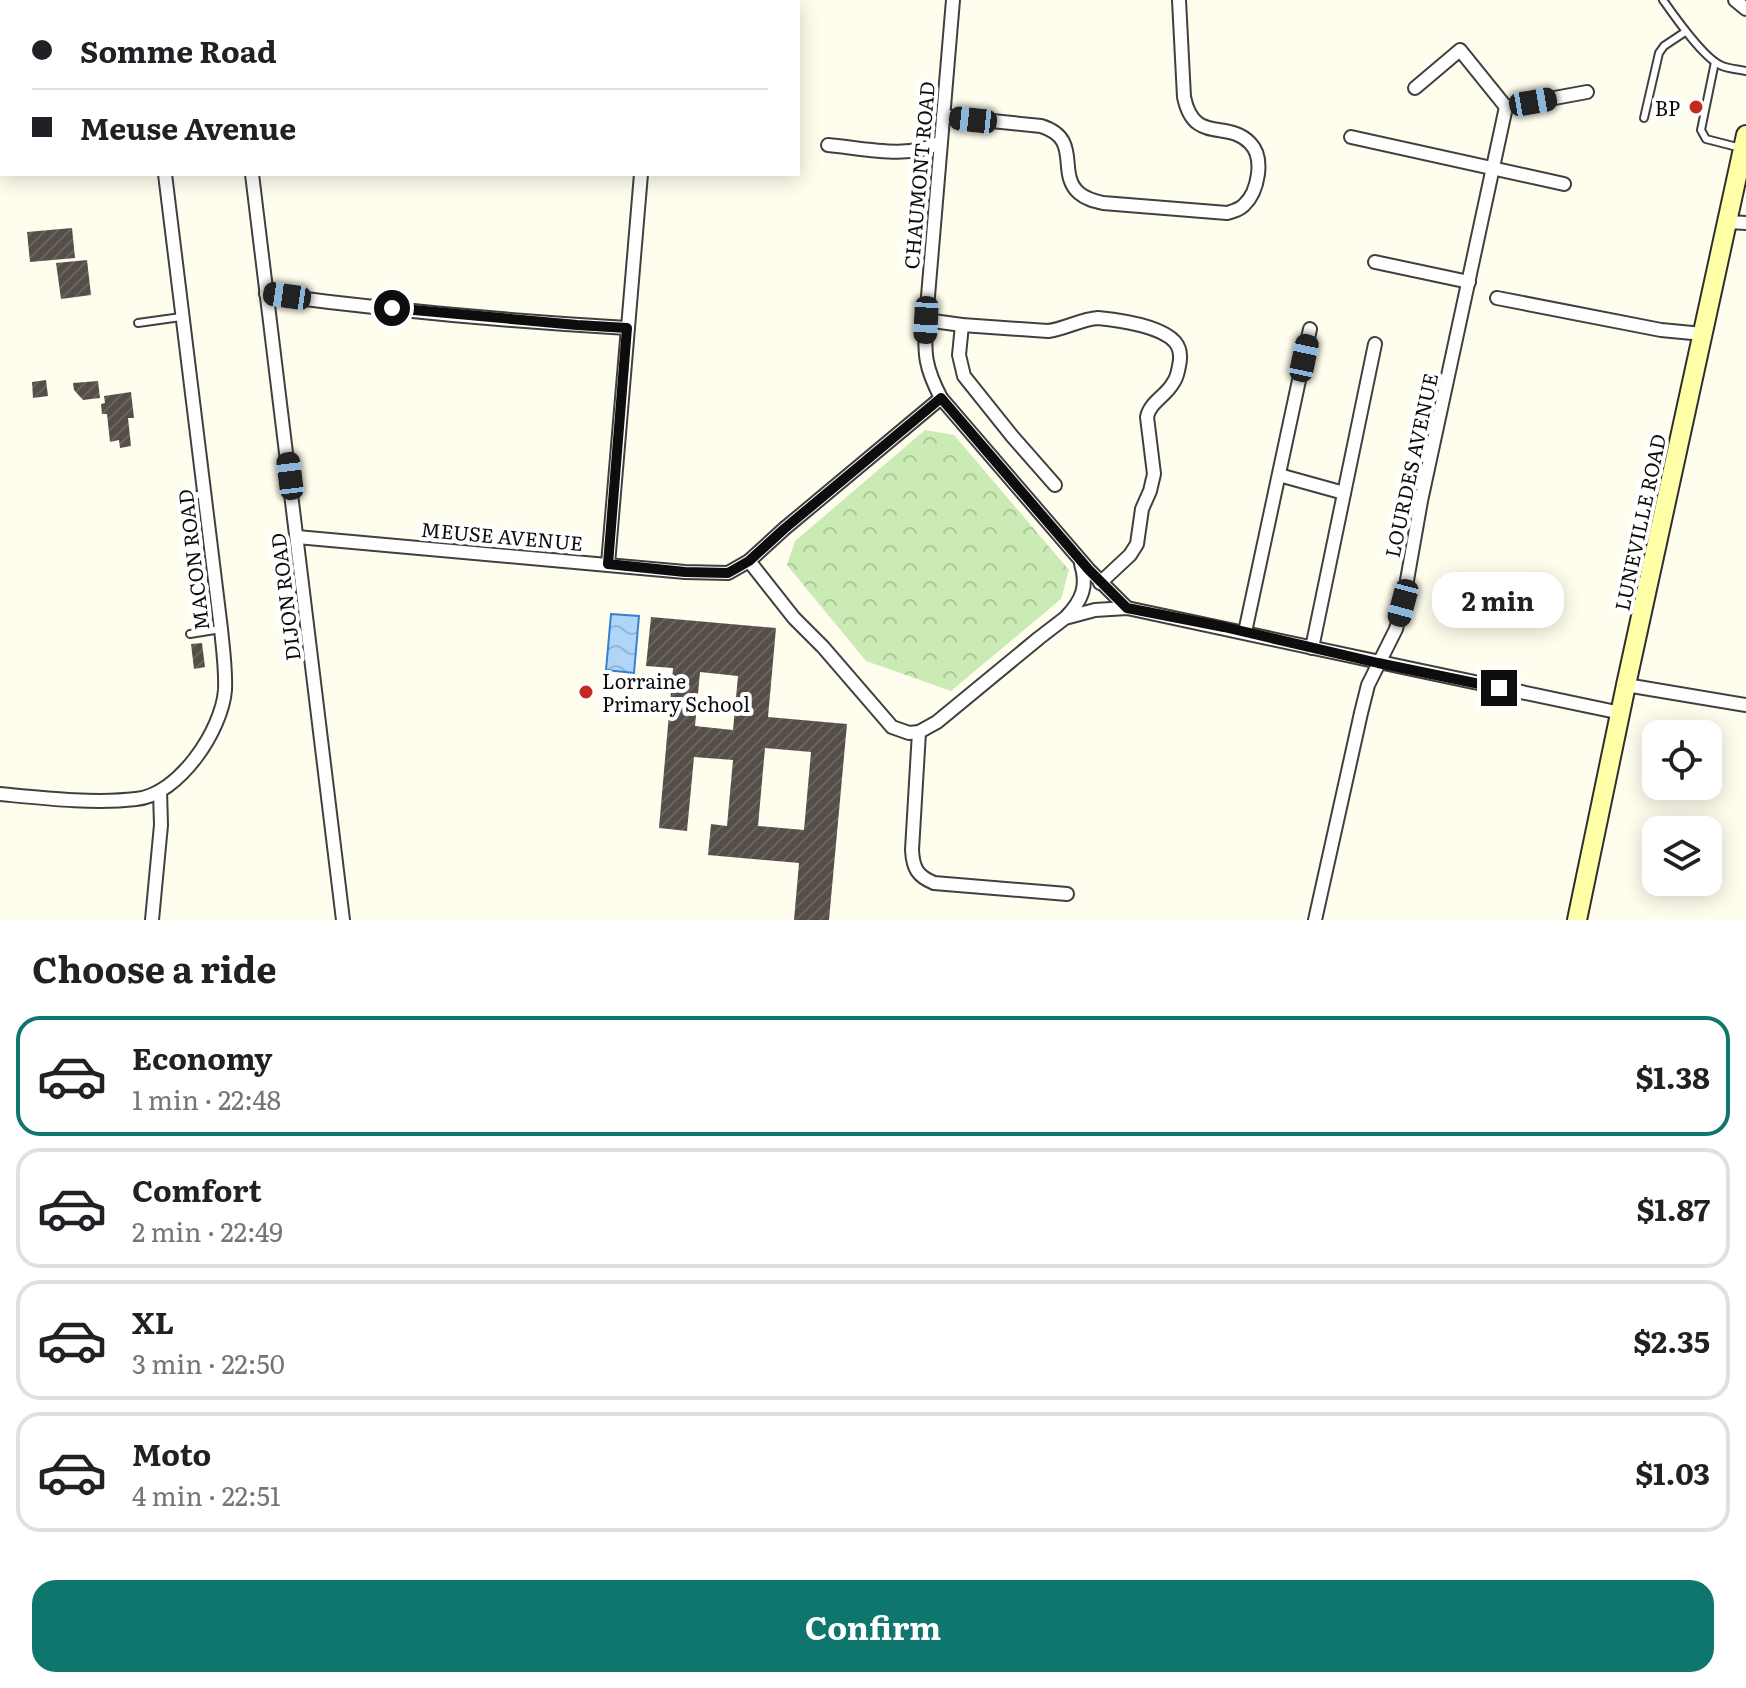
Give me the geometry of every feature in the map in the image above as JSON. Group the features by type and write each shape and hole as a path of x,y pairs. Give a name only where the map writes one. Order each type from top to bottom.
{"street":[{"name":"CHAUMONT ROAD","path":"941,398 926,365 924,344 953,0"},
{"path":"943,116 1050,129 1062,139 1066,148 1074,187 1089,199 1103,203 1227,213 1238,210 1251,197 1255,186 1257,152 1239,135 1198,124 1187,110 1179,0"},
{"path":"1735,0 1746,9"},
{"path":"1415,88 1460,50 1506,107 1587,92"},
{"name":"LOURDES AVENUE","path":"1315,920 1368,685 1396,629 1403,603 1421,501 1506,107"},
{"path":"1351,137 1564,184"},
{"path":"828,145 910,151 931,148 941,142"},
{"name":"LUNEVILLE ROAD","path":"1577,920 1703,334 1737,222 1744,142"},
{"name":"MACON ROAD","path":"160,791 193,761 212,732 225,692 221,629 165,176"},
{"name":"DIJON ROAD","path":"252,176 343,920"},
{"path":"608,564 641,176"},
{"path":"1375,262 1469,282"},
{"path":"266,294 627,328"},
{"path":"1497,298 1661,330 1703,334"},
{"path":"926,320 1048,331 1098,318 1154,330 1168,336 1179,349 1180,362 1172,387 1148,409 1154,474 1142,509 1137,544 1130,555 1100,583"},
{"path":"962,325 959,355 964,376 1055,485"},
{"path":"1245,632 1310,329"},
{"path":"1312,648 1375,344"},
{"path":"941,398 1100,583 1127,608"},
{"name":"MEUSE AVENUE","path":"297,537 685,572 728,573 749,561 941,398"},
{"path":"1279,475 1344,493"},
{"path":"749,561 794,618 892,727 909,733 919,732 937,722 1065,618 1082,595 1085,582 1079,558"},
{"path":"1065,618 1095,610 1127,608 1621,713"},
{"path":"1626,685 1746,705"},
{"path":"919,732 912,850 917,872 934,883 1067,894"},
{"path":"0,794 137,799 160,791 161,825 152,920"}],"lane":[{"path":"1663,0 1685,32 1715,62 1746,71"},
{"path":"1644,118 1659,53 1685,32"},
{"path":"1715,62 1702,136 1706,139 1744,142"},
{"path":"138,323 181,317"},
{"path":"184,497 205,494"},
{"path":"190,634 221,629"}],"green space":[{"path":"925,430 954,435 1069,570 1061,599 951,691 866,661 787,565 795,541"}],"water":[{"path":"611,614 639,616 634,673 606,670"}],"building":[{"path":"72,228 75,258 30,262 27,232"},
{"path":"87,260 91,295 61,299 56,263"},
{"path":"46,380 48,396 33,398 32,382"},
{"path":"98,381 100,398 83,400 74,390 73,383"},
{"path":"131,392 134,418 128,418 131,446 120,448 119,440 110,442 107,414 102,414 101,404 105,403 104,396"},
{"path":"651,617 776,628 768,717 847,724 829,920 794,920 799,863 708,855 711,824 727,826 733,760 694,757 687,831 659,828 673,668 646,666","holes":["700,672 738,676 733,730 695,726","765,748 811,752 804,830 758,826"]},
{"path":"202,643 205,667 194,669 191,644"}],"place":[{"name":"BP","path":"1696,107"},
{"name":"Lorraine Primary School","path":"586,692"}],"route":[{"path":"392,308 627,328 608,564 728,573 749,561 941,398 1100,583 1127,608 1499,688"}]}
